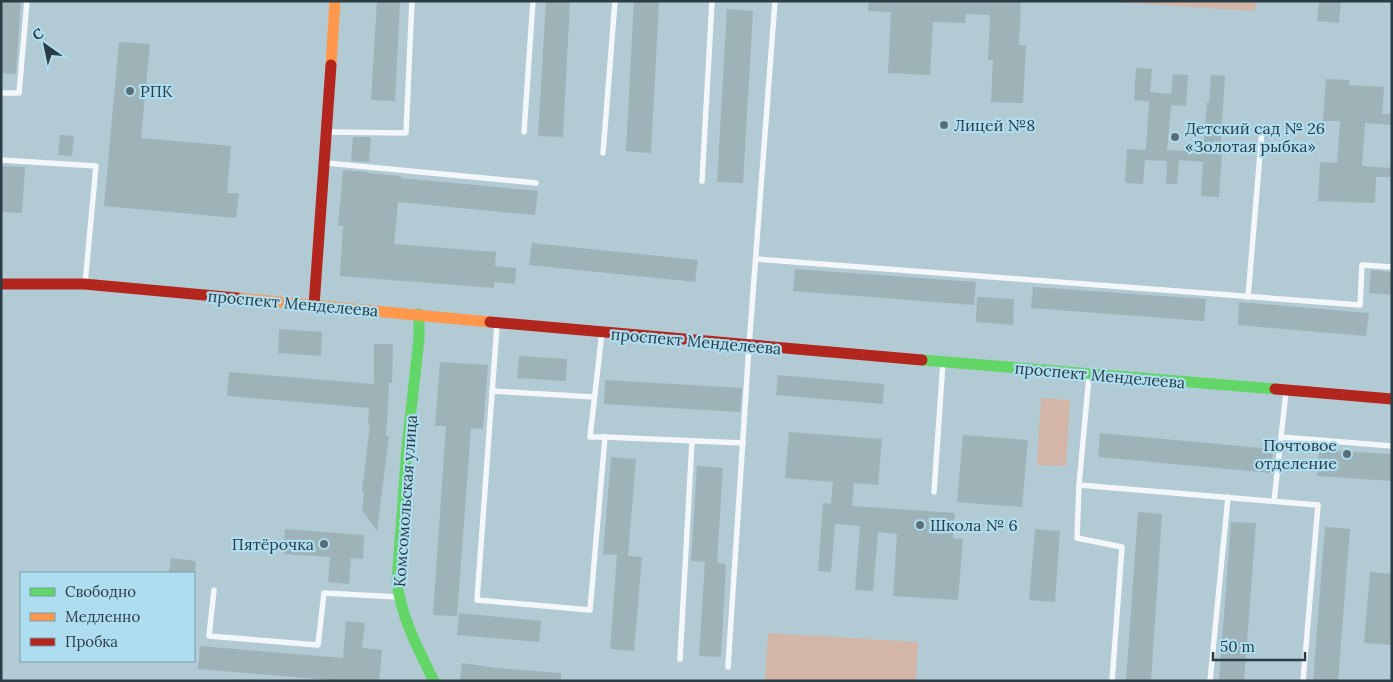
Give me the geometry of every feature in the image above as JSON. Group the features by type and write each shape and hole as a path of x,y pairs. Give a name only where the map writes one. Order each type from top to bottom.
{"street":[{"path":"314,306 327,132 334,1"},
{"name":"проспект Менделеева","path":"1,284 84,284 749,346 1392,399"},
{"name":"Комсомольская улица","path":"419,314 419,339 407,446 397,583 402,613 434,681"}],"lane":[{"path":"1,92 20,93 27,1"},
{"path":"327,132 406,132 412,1"},
{"path":"524,132 533,1"},
{"path":"603,152 615,1"},
{"path":"702,181 712,1"},
{"path":"728,667 749,346 775,1"},
{"path":"1248,297 1262,130"},
{"path":"1,160 96,166 84,284"},
{"path":"324,163 536,182"},
{"path":"756,259 1360,305 1362,265 1392,267"},
{"path":"498,323 477,600 590,610 605,437"},
{"path":"602,332 590,437 743,442"},
{"path":"934,492 943,362"},
{"path":"1089,374 1076,538 1122,547 1112,681"},
{"path":"1274,501 1287,390"},
{"path":"492,391 594,398"},
{"path":"1281,437 1392,446"},
{"path":"680,659 692,441"},
{"path":"1079,485 1318,505 1303,681"},
{"path":"1210,681 1228,498"},
{"path":"214,590 209,636 318,645 324,592 398,597"}],"shaded area":[{"path":"1096,1 1256,1 1255,11"},
{"path":"1041,398 1070,400 1066,466 1037,465"},
{"path":"768,633 918,642 916,681 765,681"}],"building":[{"path":"1,1 21,1 16,74 1,73"},
{"path":"377,1 400,1 395,101 371,100"},
{"path":"546,1 570,1 563,137 538,136"},
{"path":"634,1 659,1 651,153 626,151"},
{"path":"869,1 1021,1 1019,45 1026,45 1023,103 991,102 993,60 988,60 990,15 966,14 965,23 933,22 930,75 888,73 891,12 868,11"},
{"path":"1319,1 1341,1 1339,23 1317,21"},
{"path":"727,9 753,11 743,183 717,182"},
{"name":"РПК","path":"119,42 150,44 141,138 231,146 227,193 239,193 236,218 104,206"},
{"path":"1136,68 1152,69 1150,92 1171,94 1173,74 1188,75 1186,106 1171,105 1167,150 1203,152 1211,75 1225,76 1219,197 1201,196 1203,162 1179,160 1177,184 1166,184 1167,161 1145,160 1143,184 1125,183 1127,149 1146,150 1149,101 1134,100"},
{"path":"1326,79 1349,80 1349,85 1384,87 1382,114 1392,114 1392,125 1365,123 1362,166 1392,168 1392,177 1376,177 1375,203 1318,201 1320,162 1337,163 1340,121 1323,121"},
{"path":"60,135 74,136 72,156 58,155"},
{"path":"353,137 371,137 369,162 351,161"},
{"path":"1,166 25,167 22,213 1,212"},
{"path":"343,170 401,176 401,178 538,191 535,215 398,202 394,244 496,252 495,266 516,268 515,284 494,282 494,288 340,276 343,226 338,226"},
{"path":"532,243 698,260 695,282 529,265"},
{"path":"795,269 976,282 974,305 793,291"},
{"path":"1371,270 1392,272 1392,295 1369,293"},
{"path":"1033,287 1206,299 1204,321 1031,308"},
{"path":"977,297 1014,299 1013,325 976,322"},
{"path":"1239,302 1369,313 1366,336 1238,325"},
{"path":"279,329 322,332 321,356 278,353"},
{"path":"374,344 393,344 392,383 389,383 386,436 389,436 377,531 362,510 364,491 362,491 370,424 368,424 369,408 227,396 229,372 374,384"},
{"path":"519,356 567,359 566,381 517,378"},
{"path":"440,362 488,365 483,429 471,428 457,616 433,615 446,426 435,426"},
{"path":"778,375 884,384 883,404 776,395"},
{"path":"605,380 742,388 740,412 604,404"},
{"path":"789,432 882,439 878,485 854,483 852,506 955,513 953,538 963,539 958,600 893,596 897,534 878,532 873,591 855,590 860,526 835,524 831,572 818,571 823,503 831,504 833,482 785,478"},
{"path":"1100,433 1273,449 1271,473 1098,457"},
{"path":"963,435 1028,440 1022,507 957,502"},
{"path":"1319,450 1392,454 1392,481 1317,476"},
{"path":"611,457 636,459 628,556 642,557 634,651 610,649 617,555 603,554"},
{"path":"697,466 723,468 717,563 726,564 721,657 699,656 705,562 691,561"},
{"path":"1138,512 1162,514 1151,681 1126,681"},
{"path":"1231,522 1256,523 1244,681 1219,681"},
{"path":"1325,527 1350,529 1338,681 1313,681"},
{"name":"Пятёрочка","path":"285,529 364,535 363,559 351,558 349,584 328,582 330,557 284,554"},
{"path":"1035,529 1060,531 1055,602 1029,600"},
{"path":"171,558 196,561 195,573 169,572"},
{"path":"1370,572 1392,574 1391,645 1364,643"},
{"path":"459,613 541,621 539,642 457,635"},
{"path":"346,621 365,623 362,648 382,650 379,681 343,681 198,669 200,646 343,658"},
{"path":"462,663 496,668 561,673 561,681 460,681"}],"traffic: fast":[{"path":"419,314 419,339 407,446 397,583 407,621 434,681"},
{"path":"922,360 1275,389"}],"traffic: slow":[{"path":"331,65 335,1"},
{"path":"237,298 490,322"}],"traffic: jam":[{"path":"314,306 331,65"},
{"path":"1,284 84,284 237,298"},
{"path":"490,322 922,360"},
{"path":"1275,389 1392,399"}],"place":[{"name":"РПК","path":"130,91"},
{"name":"Лицей №8","path":"944,125"},
{"name":"Детский сад № 26 «Золотая рыбка»","path":"1175,137"},
{"name":"Почтовое отделение","path":"1347,454"},
{"name":"Школа № 6","path":"920,525"},
{"name":"Пятёрочка","path":"324,544"}]}
